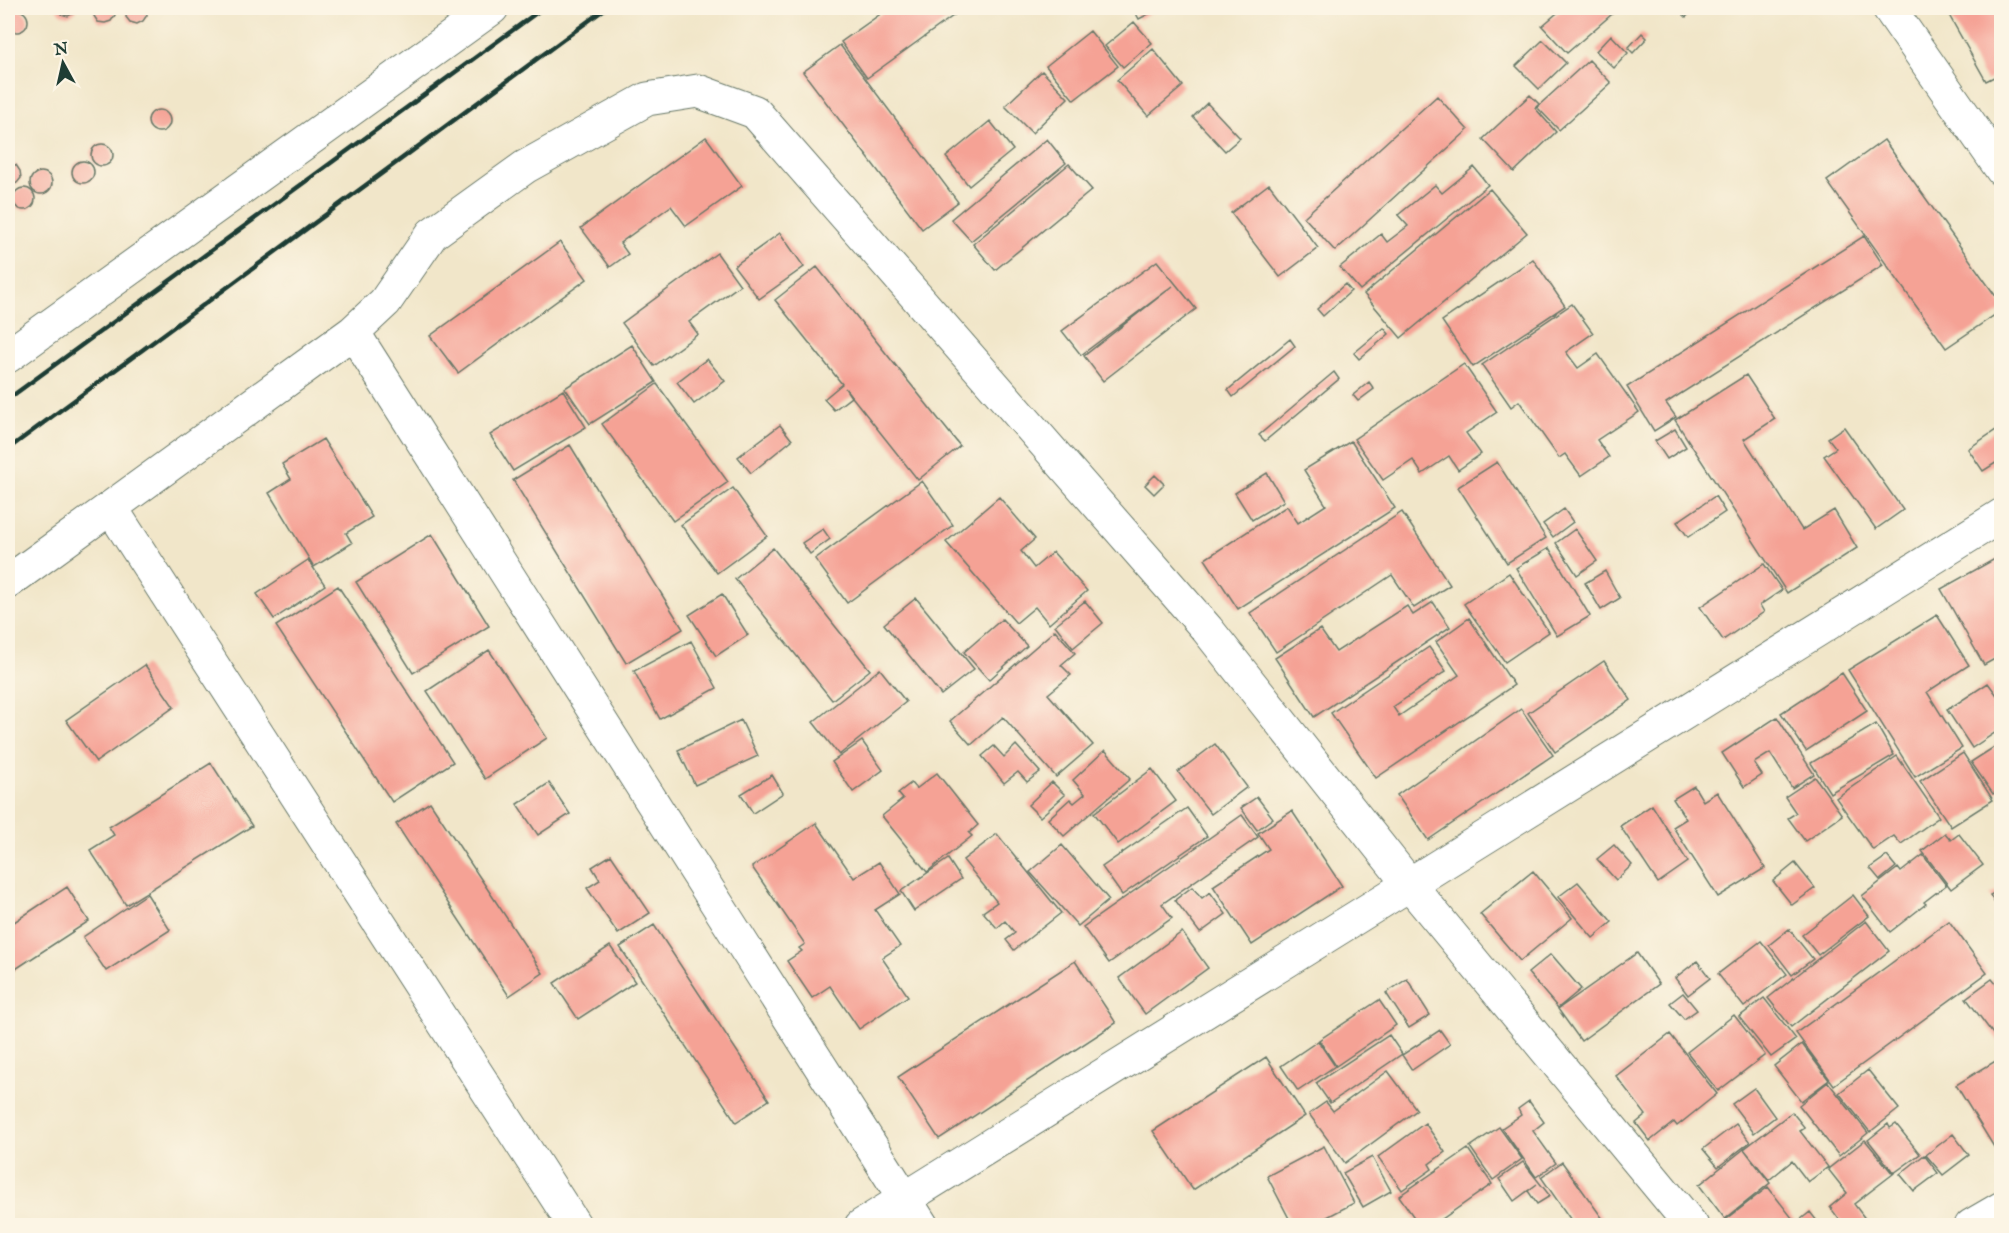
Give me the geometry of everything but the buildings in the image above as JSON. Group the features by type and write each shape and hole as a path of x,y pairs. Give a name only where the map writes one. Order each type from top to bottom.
{"street":[{"path":"8,356 492,8"},
{"path":"1889,8 2001,170"},
{"path":"8,582 353,332 385,302 432,234 525,167 647,99 698,91 755,112 1207,629 1409,884 1692,1226"},
{"path":"353,332 913,1212"},
{"path":"111,508 575,1226"},
{"path":"861,1226 913,1212 1409,884 2001,515"},
{"path":"1971,1226 2001,1208"}],"railway":[{"path":"8,399 543,8"},
{"path":"8,449 606,8"}]}
